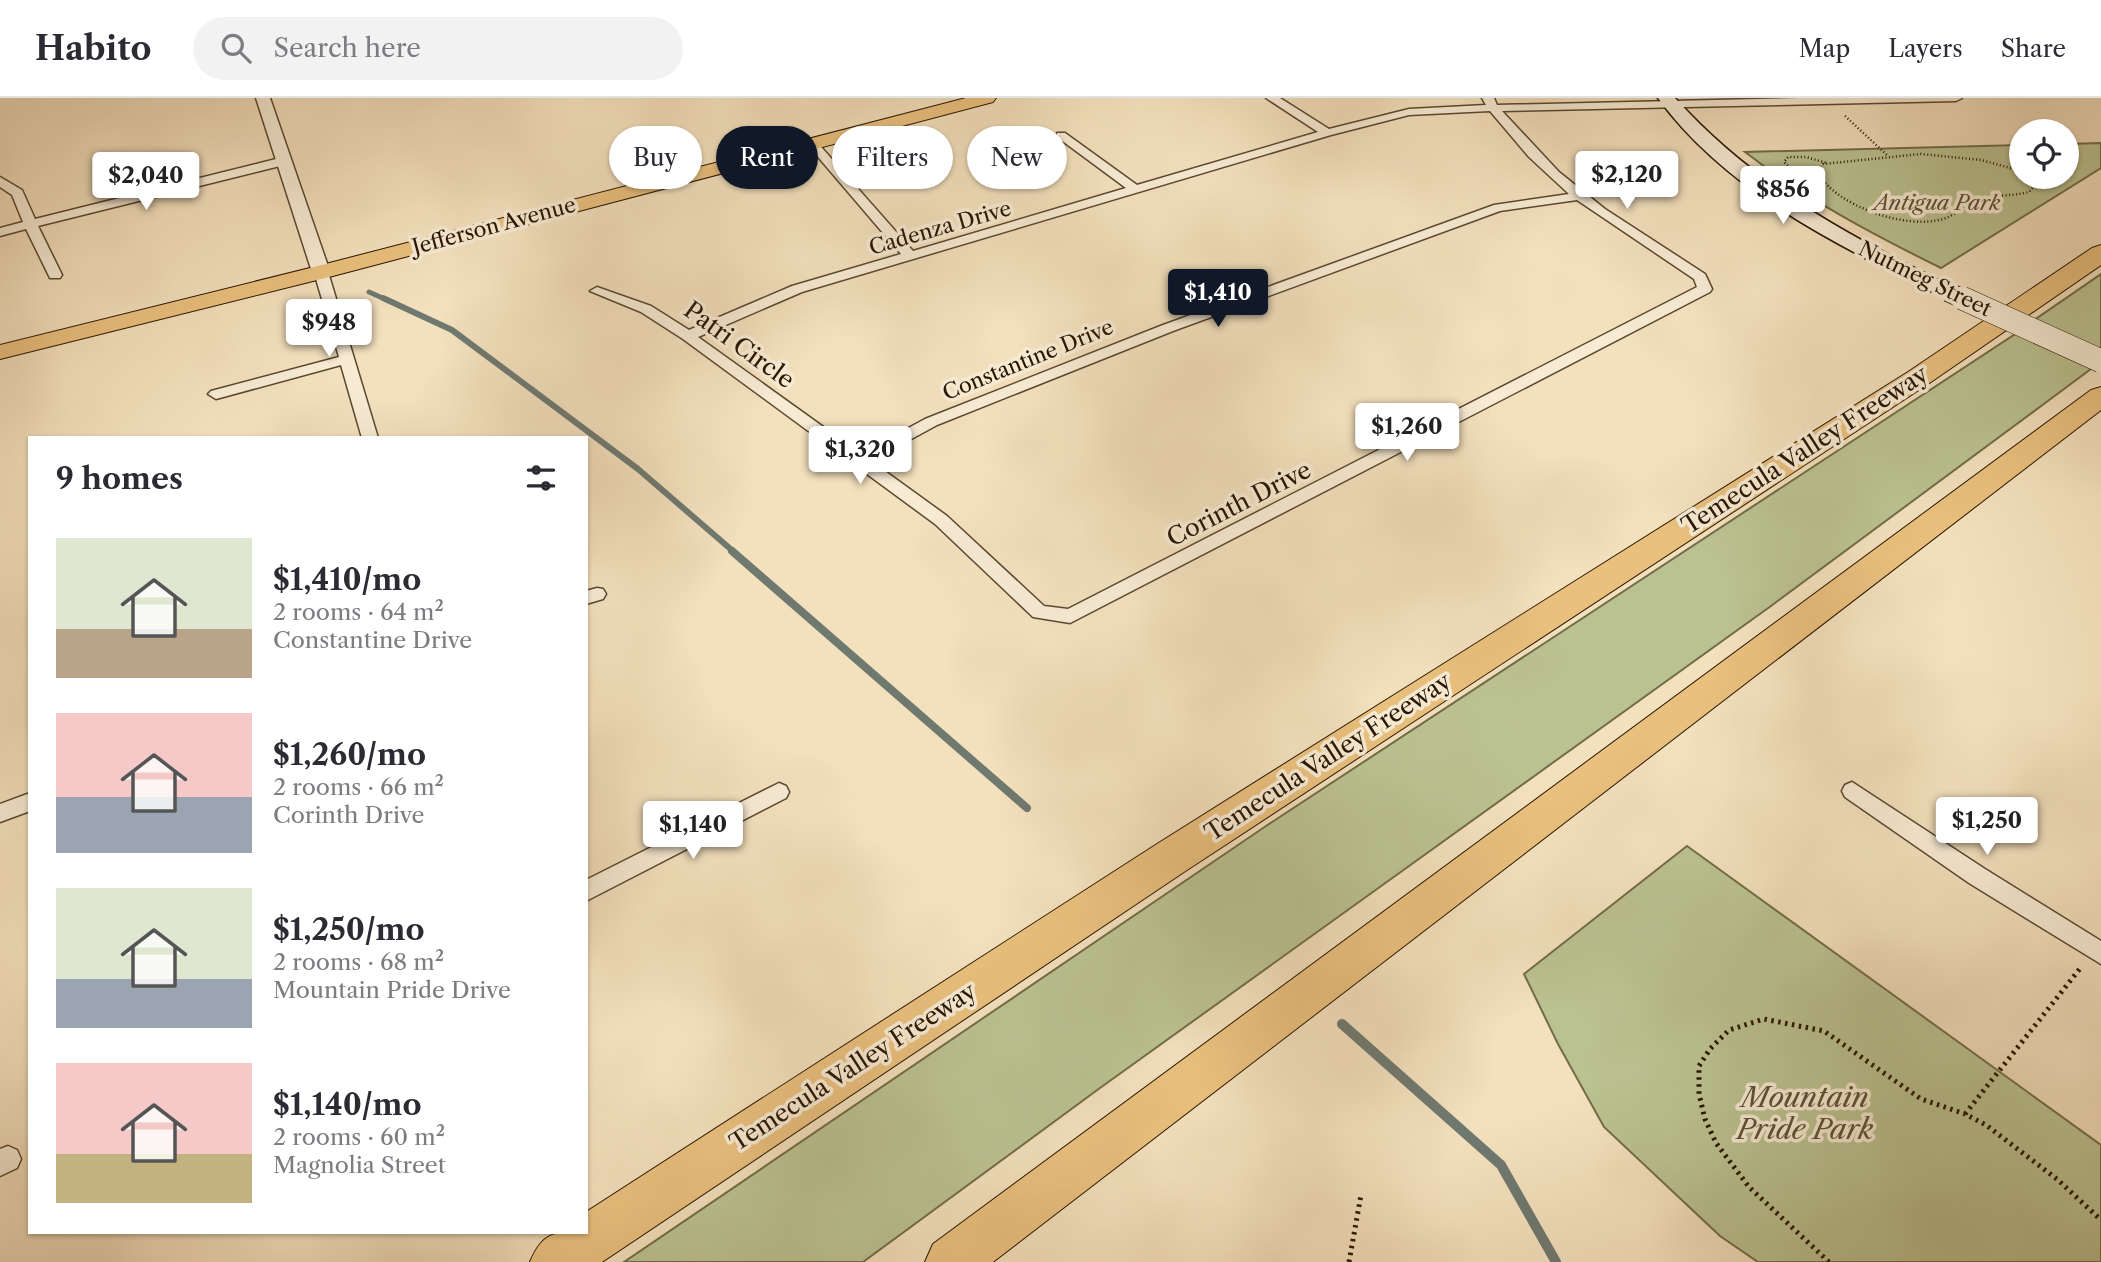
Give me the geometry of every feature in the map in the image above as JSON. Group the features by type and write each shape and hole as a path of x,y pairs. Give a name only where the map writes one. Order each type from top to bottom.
{"highway":[{"name":"Temecula Valley Freeway","path":"556,1262 1172,857 1918,378 2101,253"},
{"path":"951,1262 2101,397"}],"main road":[{"name":"Jefferson Avenue","path":"818,140 987,98"},
{"name":"Nutmeg Street","path":"1669,102 1690,128 1716,153 1779,201 1865,252 2101,361"},
{"name":"Jefferson Avenue","path":"0,352 321,272 716,167"}],"street":[{"path":"263,98 321,272 369,436"},
{"path":"1272,98 1327,133"},
{"name":"Cadenza Drive","path":"688,336 797,289 1327,133 1409,112 1490,103 1956,98"},
{"path":"1490,103 1531,154 1578,196"},
{"path":"1067,139 1136,190"},
{"path":"818,150 911,257"},
{"path":"0,232 284,161"},
{"path":"0,181 18,193 55,275"},
{"name":"Corinth Drive","path":"1118,593 1705,289 1700,277 1621,228 1578,196"},
{"name":"Constantine Drive","path":"858,462 931,422 1168,328 1498,208 1578,196"},
{"name":"Patri Circle","path":"597,291 646,309 688,336 941,520 1039,612 1070,616 1118,593"},
{"path":"216,394 348,359"},
{"path":"1852,791 2095,952"},
{"path":"588,890 779,792"},
{"path":"0,813 28,803"}],"path":[{"path":"1829,101 1888,156"},
{"path":"2009,168 1951,156 1912,154 1828,163 1799,156 1785,159 1787,167 1795,173 1819,179 1840,198 1890,216 1934,221 1951,217 1975,200 2029,192 2032,189"},
{"path":"1819,179 1818,168 1828,163"},
{"path":"1965,1114 2095,952"},
{"path":"1829,1262 1777,1214 1720,1150 1709,1131 1700,1099 1698,1073 1703,1058 1729,1030 1748,1022 1771,1020 1820,1029 1835,1037 1921,1099 1965,1114 1986,1125 2033,1160 2101,1220"},
{"path":"1349,1262 1361,1195"}],"green space":[{"name":"Antigua Park","path":"2101,143 2101,168 2079,182 2079,144"},
{"name":"Antigua Park","path":"2009,145 2009,189 2067,189 1941,268 1840,215 1745,152"},
{"path":"2101,274 2101,358 2027,325"},
{"path":"2023,329 2099,363 1771,606 1100,1088 863,1262 624,1262 1266,826"},
{"name":"Mountain Pride Park","path":"1687,846 2101,1145 2101,1262 1758,1262 1720,1236 1604,1127 1558,1044 1524,974"}],"waterway":[{"path":"369,292 387,300"},
{"path":"383,298 452,330 638,469 734,552"},
{"path":"732,551 1027,808"},
{"path":"1342,1024 1501,1165 1556,1262"}]}
